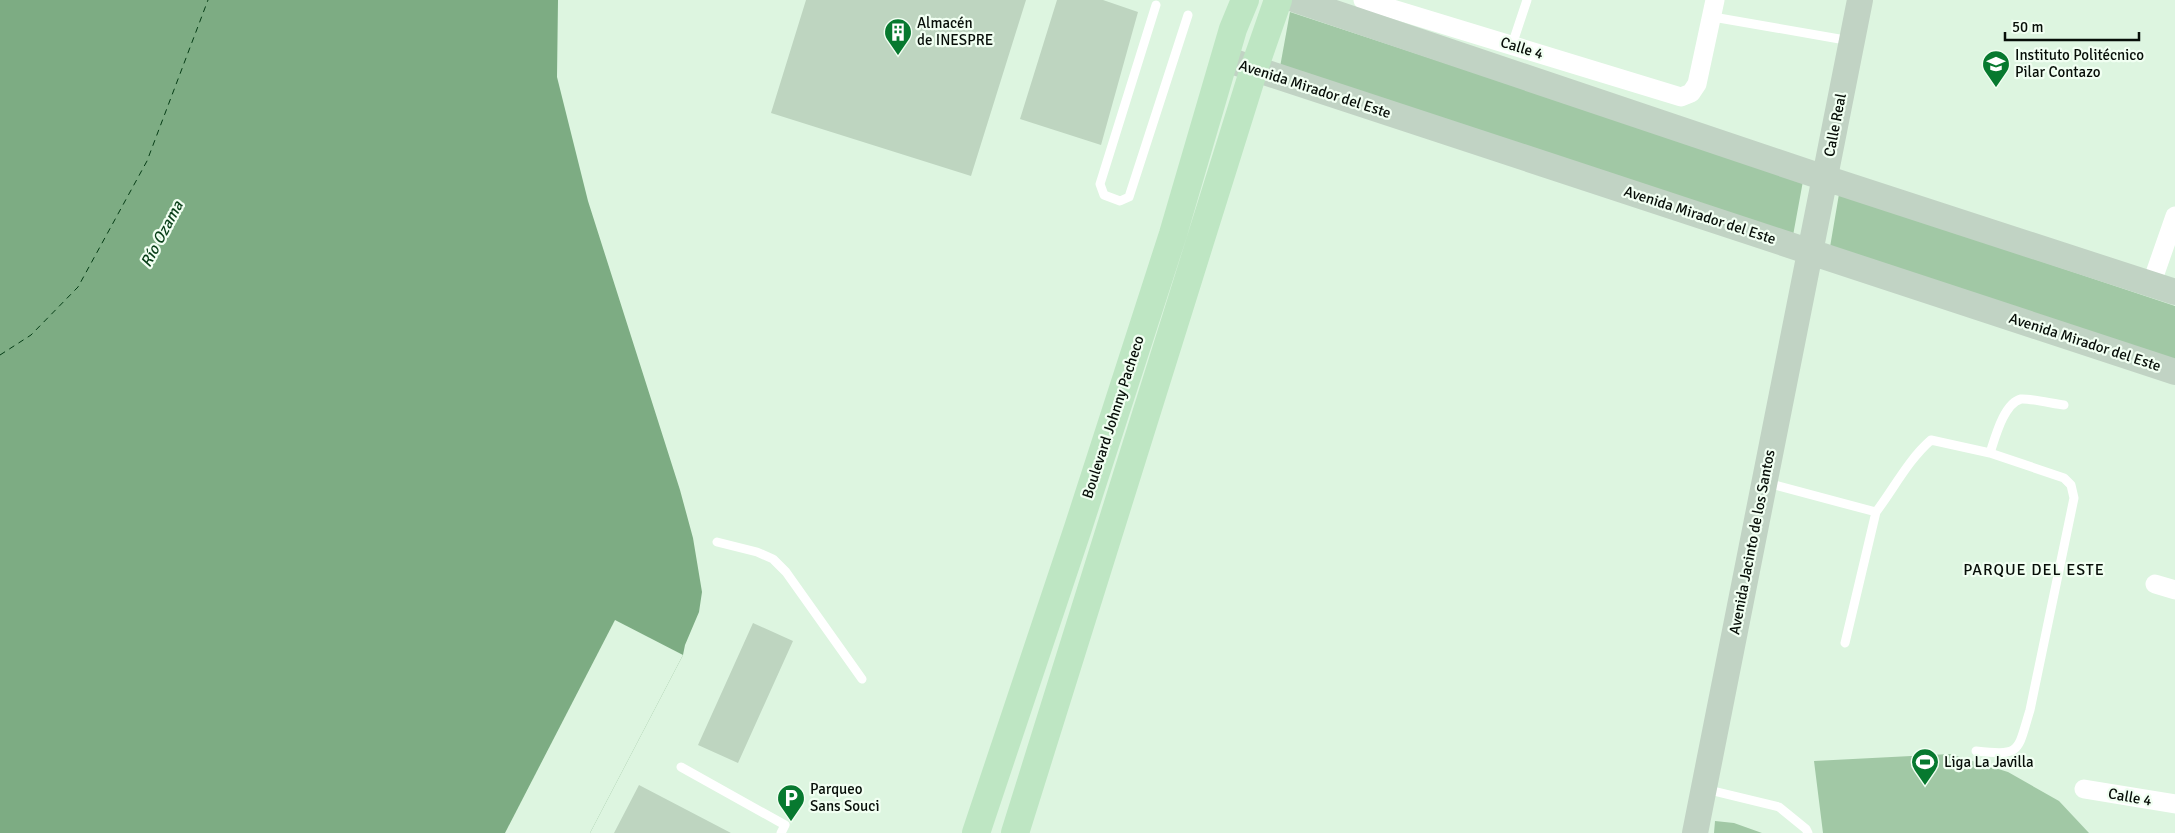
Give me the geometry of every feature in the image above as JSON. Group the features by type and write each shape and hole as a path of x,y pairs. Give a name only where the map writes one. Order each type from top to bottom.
{"main road":[{"name":"Boulevard Johnny Pacheco","path":"976,833 1173,234 1233,29 1245,0"},
{"name":"Boulevard Johnny Pacheco","path":"1015,833 1254,69 1278,0"}],"street":[{"path":"1296,0 1825,178 2163,288 2175,216"},
{"name":"Calle 4","path":"1363,0 1681,97 1690,93 1697,84 1714,9"},
{"name":"Calle Real","path":"1809,250 1860,0"},
{"name":"Avenida Mirador del Este","path":"1225,59 2175,372"},
{"name":"Avenida Jacinto de los Santos","path":"1695,833 1702,788 1809,250"},
{"path":"2155,584 2175,590"},
{"name":"Calle 4","path":"2084,789 2175,804"}],"lane":[{"path":"1512,45 1527,0"},
{"path":"1156,5 1100,184 1104,195 1120,201 1129,197 1188,15"},
{"path":"1714,9 1852,42"},
{"path":"1990,453 2009,406 2020,400 2064,405"},
{"path":"1845,643 1876,512 1897,485 1916,453 1931,440 1990,453 2064,478 2071,485 2074,498 2030,710 2020,743 2011,752 2004,754 1976,751"},
{"path":"1764,483 1876,512"},
{"path":"717,542 757,552 773,559 786,572 862,679"},
{"path":"681,767 785,825 782,833"},
{"path":"1702,788 1779,807 1806,829 1808,833"}],"shaded area":[{"path":"1290,12 1803,181 1792,241 1280,67"},
{"path":"1839,194 2175,306 2175,366 1829,253"},
{"name":"Liga La Javilla","path":"1950,754 2008,772 2059,801 2089,833 1823,833 1814,761"},
{"path":"1715,821 1734,823 1762,833 1714,833"}],"water":[{"name":"Río Ozama","path":"0,0 558,0 557,77 588,201 680,490 693,538 702,592 699,612 685,645 683,655 590,833 0,833"}],"pier":[{"path":"615,620 683,655 590,833 505,833"}],"building":[{"name":"Almacén de INESPRE","path":"806,0 1026,0 971,176 771,113"},
{"path":"1057,0 1103,0 1138,12 1101,145 1020,119"},
{"path":"753,623 793,641 738,763 698,745"},
{"path":"639,785 731,833 614,833"}],"ferry route":[{"path":"0,355 31,335 78,287 147,161 208,0"}],"place":[{"name":"Almacén de INESPRE","path":"898,56"},
{"name":"Instituto Politécnico Pilar Contazo","path":"1996,88"},
{"name":"Liga La Javilla","path":"1925,786"},
{"name":"Parqueo Sans Souci","path":"791,822"}],"district":[{"name":"PARQUE DEL ESTE","path":"2034,570"}]}
